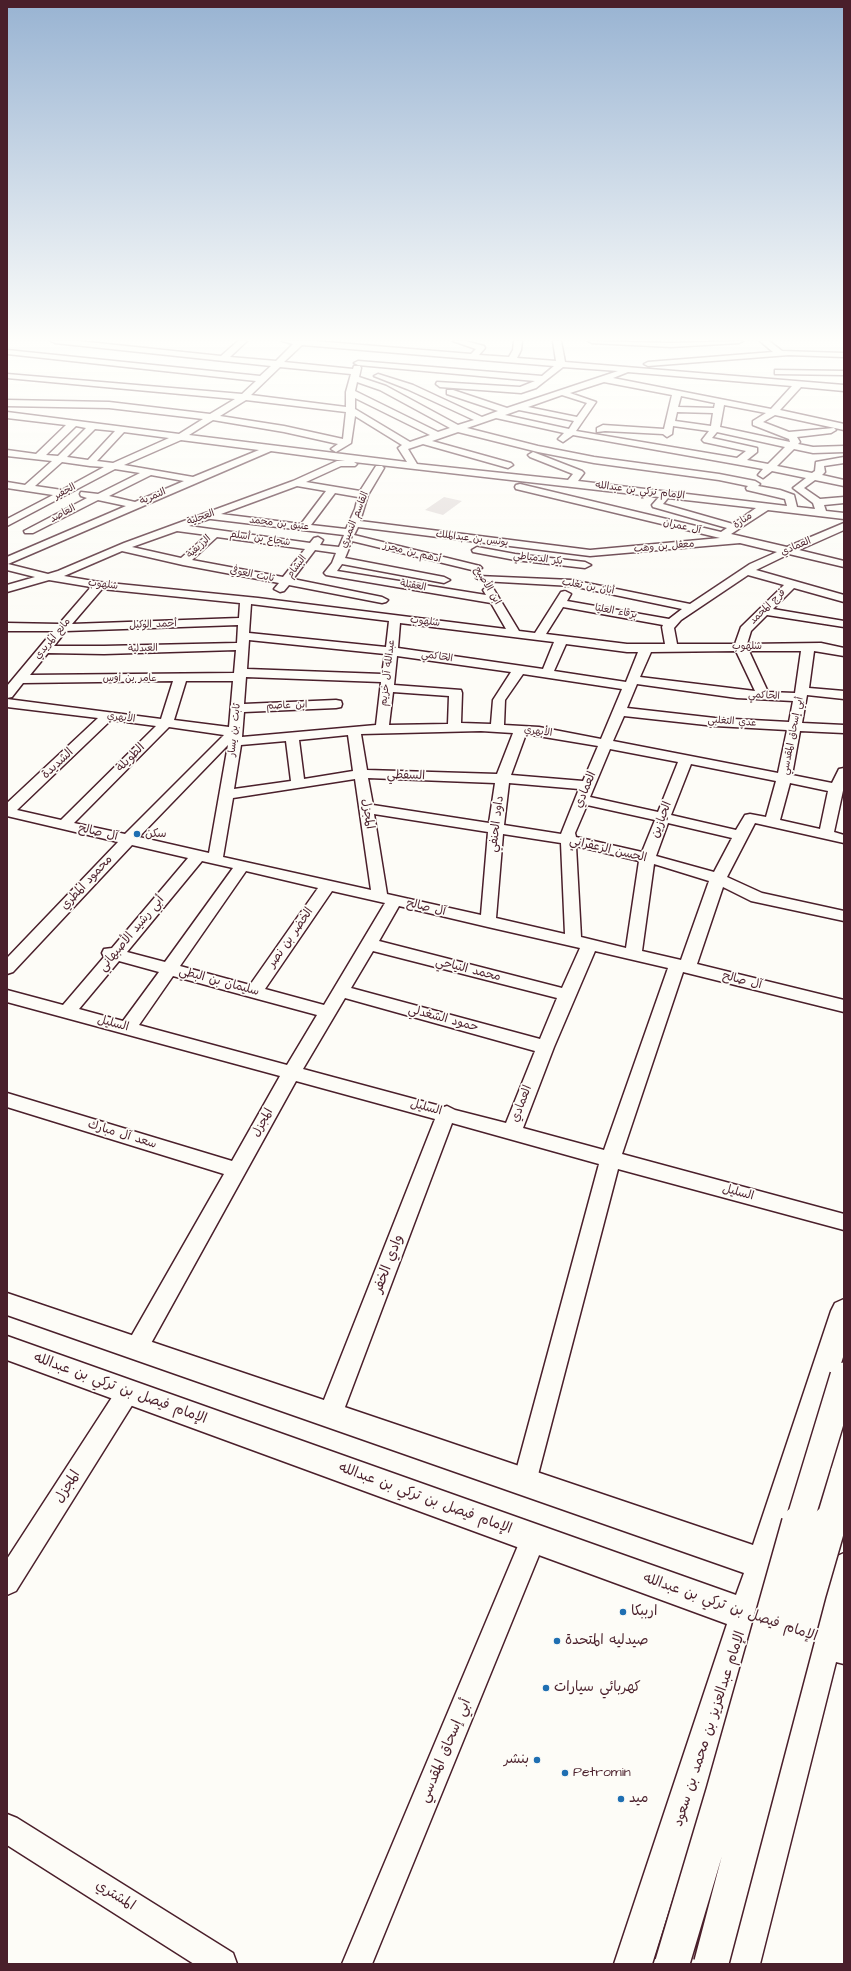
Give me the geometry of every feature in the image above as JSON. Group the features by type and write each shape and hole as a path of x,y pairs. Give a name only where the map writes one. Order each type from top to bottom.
{"main road":[{"path":"7,1304 764,1564 842,1584 834,1645 741,1964"},
{"name":"الإمام عبدالعزيز بن محمد بن سعود","path":"633,1964 764,1564 844,1311"},
{"name":"الإمام فيصل بن تركي بن عبدالله","path":"7,1348 834,1645"},
{"name":"الإمام عبدالعزيز بن محمد بن سعود","path":"672,1964 725,1786 811,1482 844,1376"},
{"path":"712,1964 809,1592 844,1474"}],"street":[{"path":"38,457 63,433"},
{"path":"7,495 24,487 60,459 82,433"},
{"path":"90,463 119,433"},
{"name":"الإمام تركي بن عبدالله","path":"147,433 395,464 494,474 844,516"},
{"name":"الجفير","path":"7,524 114,466 186,433"},
{"path":"227,443 246,433"},
{"path":"298,433 346,443"},
{"name":"النمرية","path":"7,561 269,448 298,433"},
{"path":"294,451 329,451 338,449 346,443 349,433"},
{"path":"389,433 410,446"},
{"path":"432,433 438,436"},
{"path":"414,466 403,448 447,433"},
{"path":"470,433 528,453 579,473 571,483"},
{"path":"570,433 556,442 592,448 598,445 620,451"},
{"path":"577,433 739,462 780,493 790,497 794,510"},
{"path":"595,436 598,433"},
{"path":"664,448 667,433"},
{"path":"696,454 712,433"},
{"path":"734,433 813,450 841,461"},
{"path":"760,479 795,442 793,437 783,433"},
{"path":"788,435 797,433"},
{"path":"836,433 840,437"},
{"path":"725,444 739,434"},
{"path":"494,474 528,453 542,439"},
{"path":"707,440 754,450 739,462"},
{"path":"422,441 508,465"},
{"path":"813,450 844,449"},
{"path":"528,453 639,473 664,480"},
{"path":"7,461 11,454 60,459 114,466 192,480"},
{"path":"326,455 340,463 379,468 395,464"},
{"path":"692,463 694,461 798,488 818,502 822,514"},
{"path":"798,488 817,475 819,464 841,461"},
{"name":"العجلية","path":"7,589 48,577 296,483 340,463"},
{"name":"القاسم النميري","path":"330,573 340,556 360,509 363,495 379,468"},
{"name":"العاصد","path":"30,531 150,472"},
{"path":"621,489 639,473 760,479 817,475 843,483"},
{"path":"296,483 363,495"},
{"path":"7,485 98,497 134,505"},
{"name":"آل عمران","path":"520,487 844,564"},
{"path":"304,528 332,490"},
{"path":"686,497 695,490"},
{"path":"666,494 657,504 734,527"},
{"path":"818,502 844,500"},
{"name":"منارة","path":"722,536 765,507"},
{"name":"عتيق بن محمد","path":"209,515 325,530 349,535"},
{"name":"يونس بن عبدالملك","path":"354,522 465,543 590,553"},
{"path":"7,524 57,539"},
{"name":"العمادي","path":"672,623 747,571 785,551 844,526"},
{"name":"شجاع بن أسلم","path":"177,527 312,547 340,556 482,578"},
{"name":"البشام","path":"268,602 286,582 325,530"},
{"name":"الرزيقية","path":"183,562 215,533"},
{"path":"827,534 844,537"},
{"name":"أدهم بن محرز","path":"349,535 482,578"},
{"name":"معقل بن وهب","path":"590,553 738,540"},
{"name":"بكر الدمياطي","path":"465,543 515,557 585,565"},
{"name":"ابن الأصبح","path":"465,543 482,578 514,633"},
{"name":"ثابت العوفي","path":"122,548 183,562 382,600"},
{"path":"540,636 572,583 585,565 590,553"},
{"name":"شلهوب","path":"7,567 48,577 99,585 268,602 627,648 740,646 821,647 843,652"},
{"path":"747,571 844,599"},
{"name":"العقيلة","path":"330,573 495,600"},
{"name":"أبان بن تغلب","path":"482,578 572,583 692,608"},
{"name":"فرج المحمد","path":"740,646 745,630 792,584"},
{"name":"مانع المريدي","path":"7,694 99,585"},
{"path":"292,605 310,586"},
{"name":"ثابت بن يسار","path":"215,860 235,737 246,600"},
{"name":"برقاء العليا","path":"560,603 672,623"},
{"path":"764,611 843,620 843,652"},
{"name":"عبدالله آل خزيم","path":"382,729 395,618"},
{"name":"أحمد الوكيل","path":"7,627 62,628 244,621"},
{"path":"671,647 668,627 672,623"},
{"path":"547,674 562,639"},
{"name":"الحاكمي","path":"243,641 391,651 547,674 737,694 764,696 801,694 844,696"},
{"name":"العبدلية","path":"44,649 104,650 243,641"},
{"path":"740,646 764,696"},
{"name":"أبي إسحاق المقدسي","path":"772,823 784,778 801,694 808,647"},
{"name":"العمادي","path":"512,1131 567,995 581,943 568,833 646,648"},
{"path":"498,728 500,700 519,670"},
{"name":"عامر بن أوس","path":"20,679 180,678 240,675 387,683 456,693 454,728"},
{"name":"الطويلة","path":"64,825 166,723 180,678"},
{"name":"الأبهري","path":"7,703 166,723 235,737 292,736 382,729 498,728 539,731 836,788"},
{"name":"ابن عاصم","path":"238,708 336,704"},
{"name":"عدي التغلبي","path":"619,711 715,722 844,729"},
{"name":"الشديدة","path":"7,812 108,716"},
{"name":"المجزل","path":"136,1349 292,1072 368,944 388,899 366,808 354,730"},
{"name":"داود الحنفي","path":"488,922 496,829 503,778 521,730"},
{"path":"292,736 298,784"},
{"name":"محمود المطري","path":"7,968 221,744 235,737"},
{"name":"الحيازين","path":"633,955 647,859 686,758"},
{"path":"826,835 836,788 844,772"},
{"name":"السقطي","path":"226,795 361,774 503,778 585,793 663,818 740,836"},
{"name":"الحسن الزعفراني","path":"366,808 568,840 672,864 718,879 757,896 844,916"},
{"name":"آل صالح","path":"7,812 682,966 844,1006"},
{"path":"526,1482 611,1158 682,966 718,879 750,818 844,839"},
{"name":"أبي رشيد الأصبهاني","path":"67,1012 113,953 198,856"},
{"path":"128,1028 242,866"},
{"name":"الخضر بن نصر","path":"254,992 328,885"},
{"name":"محمد النياحي","path":"368,944 567,995"},
{"name":"سليمان بن البطي","path":"113,953 328,1012"},
{"name":"حمود الشغدلي","path":"340,991 545,1047"},
{"name":"السليل","path":"7,996 447,1113 844,1222"},
{"name":"سعد آل مبارك","path":"7,1100 236,1170"},
{"name":"وادي الخفر","path":"330,1415 447,1113"},
{"name":"المجزل","path":"7,1582 128,1392"},
{"name":"أبي إسحاق المقدسي","path":"357,1964 534,1538"},
{"name":"المشتري","path":"7,1828 222,1964"}],"shaded area":[{"path":"444,497 462,501 443,515 425,510"}],"place":[{"name":"سكن","path":"137,834"},
{"name":"ارببكا","path":"623,1612"},
{"name":"صيدليه المتحدة","path":"557,1641"},
{"name":"كهربائي سيارات","path":"546,1688"},
{"name":"بنشر","path":"537,1760"},
{"name":"Petromin","path":"565,1773"},
{"name":"ميد","path":"621,1799"}]}
